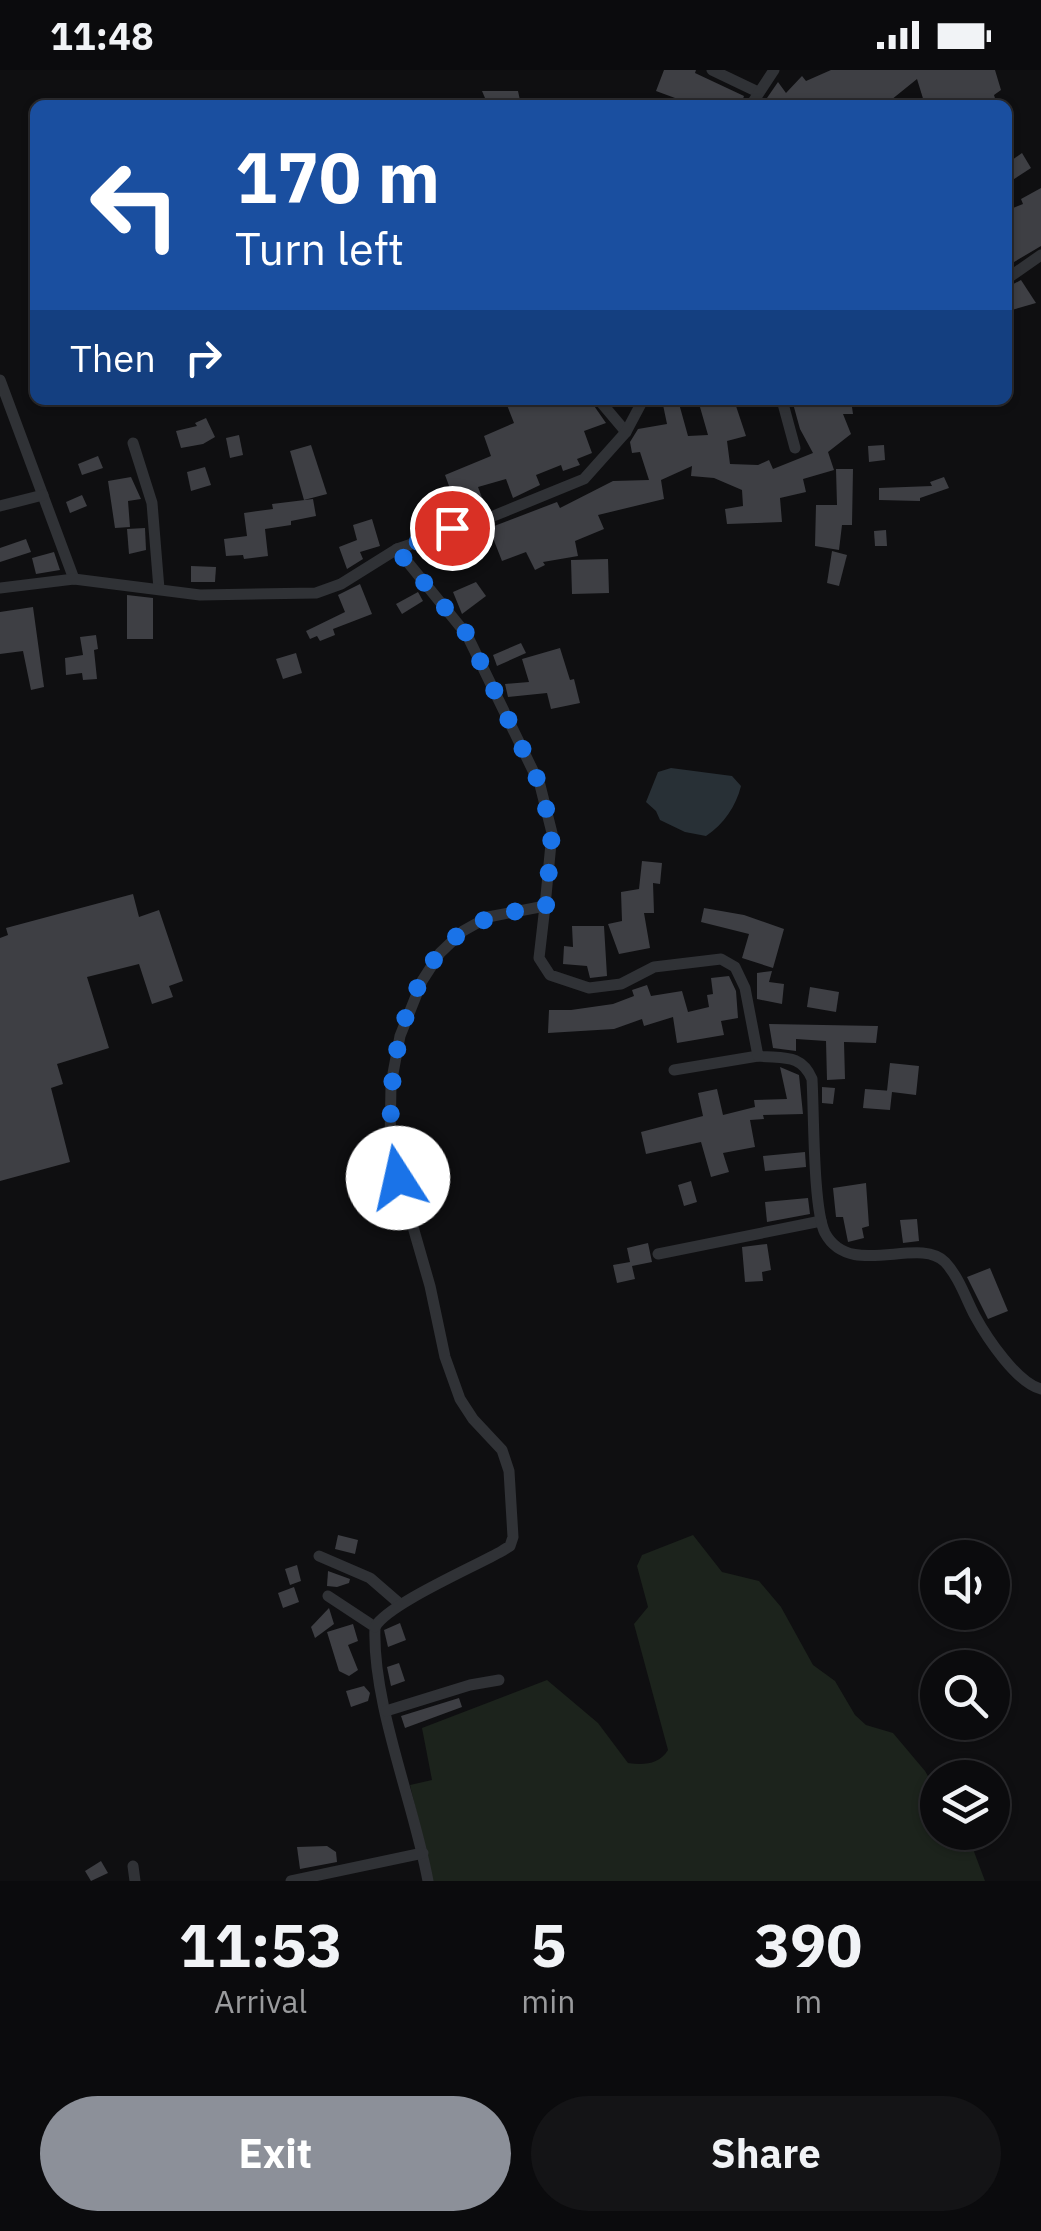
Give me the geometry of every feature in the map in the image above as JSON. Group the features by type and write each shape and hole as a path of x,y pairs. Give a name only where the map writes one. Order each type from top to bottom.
{"street":[{"path":"712,70 758,92"},
{"path":"754,100 774,70"},
{"path":"1012,275 1041,255"},
{"path":"0,380 74,579"},
{"path":"602,405 626,432"},
{"path":"0,588 74,579 200,595 316,593 342,584 397,550 584,479 626,432 640,405"},
{"path":"783,405 795,448"},
{"path":"133,443 152,503 159,588"},
{"path":"0,506 43,495"},
{"path":"397,550 467,634 540,785 552,832 540,958 550,976 589,988 606,988 654,967 721,959 735,967 746,988 758,1056"},
{"path":"428,1881 386,1711 374,1644 375,1627 380,1618 400,1604 510,1546 509,1470 502,1450 474,1419 453,1380 390,1147 392,1084 400,1036 422,981 440,953 462,931 488,917 546,906"},
{"path":"674,1070 758,1056 796,1058 808,1069 812,1080 820,1222 827,1237 847,1252 942,1258 954,1273 977,1320 1018,1375 1041,1389"},
{"path":"658,1254 820,1222"},
{"path":"318,1556 370,1578 400,1604"},
{"path":"328,1596 375,1627"},
{"path":"386,1711 470,1684 499,1680"},
{"path":"290,1881 423,1854"},
{"path":"133,1866 135,1881"}],"shaded area":[{"path":"671,768 732,776 741,786 728,814 706,836 685,832 660,820 646,802 658,772"},
{"path":"693,1535 722,1572 759,1581 781,1607 813,1665 835,1681 855,1715 866,1725 893,1733 920,1765 920,1850 973,1850 985,1881 433,1881 410,1785 432,1780 422,1728 547,1680 598,1723 628,1763 650,1763 668,1750 634,1624 648,1607 637,1566 642,1555"}],"building":[{"path":"664,70 696,70 695,73 744,96 743,100 680,100 656,91"},
{"path":"831,70 995,70 1001,90 994,95 996,100 923,100 917,79 891,100 767,98 778,82 786,93 802,76 806,81"},
{"path":"482,91 518,91 520,100 486,100"},
{"path":"1022,153 1031,168 1012,180 1012,160"},
{"path":"1041,188 1041,246 1014,262 1012,208 1023,204 1021,199"},
{"path":"1021,280 1036,303 1012,310 1012,285"},
{"path":"507,405 593,405 606,423 584,431 592,453 577,459 580,465 563,471 561,465 536,475 540,485 513,498 506,479 478,487 484,503 459,513 445,475 491,456 484,436 514,423"},
{"path":"663,405 679,405 688,436 708,435 699,405 736,405 746,436 727,441 730,464 758,465 769,460 773,469 813,453 793,405 852,405 853,414 843,414 851,434 828,452 834,470 803,479 806,492 780,498 782,522 727,524 725,509 743,506 742,490 714,478 691,476 692,466 661,480 664,499 598,515 604,529 575,541 578,556 543,562 545,565 535,570 526,552 502,561 489,528 557,502 560,508 613,481 649,480 640,452 632,453 630,442 638,429 667,424"},
{"path":"206,418 215,437 181,448 176,431 197,426 195,423"},
{"path":"239,435 243,455 230,458 226,438"},
{"path":"311,445 327,494 304,500 290,451"},
{"path":"884,445 885,460 869,462 868,446"},
{"path":"98,456 103,468 82,475 78,464"},
{"path":"205,467 211,485 191,491 187,472"},
{"path":"836,469 853,469 852,525 842,525 839,550 815,546 816,505 837,505"},
{"path":"131,477 141,499 128,501 130,527 115,528 108,481"},
{"path":"944,477 949,488 920,501 879,500 879,488 932,486 930,482"},
{"path":"82,495 87,506 70,513 66,502"},
{"path":"313,499 316,516 265,529 268,556 226,556 224,539 247,536 244,513 273,509 272,504"},
{"path":"372,519 380,546 360,552 363,559 347,569 339,547 357,540 353,525"},
{"path":"145,528 146,550 129,554 127,529"},
{"path":"886,530 887,546 875,546 874,531"},
{"path":"26,539 31,552 0,562 0,548"},
{"path":"832,551 847,555 839,586 827,583"},
{"path":"54,552 60,570 36,574 32,558"},
{"path":"608,559 609,593 572,594 571,560"},
{"path":"191,566 216,567 215,582 191,582"},
{"path":"476,582 486,596 462,614 453,592"},
{"path":"360,584 372,614 333,629 335,635 320,641 317,636 310,639 306,631 345,612 338,595"},
{"path":"418,592 423,601 402,614 396,604"},
{"path":"127,595 153,598 153,639 127,639"},
{"path":"33,607 44,687 31,690 23,651 0,654 0,612"},
{"path":"96,635 97,679 83,680 82,673 66,675 65,658 83,655 80,637"},
{"path":"521,643 526,653 497,666 493,655"},
{"path":"560,648 580,703 551,709 547,693 508,697 505,684 529,682 522,659"},
{"path":"296,653 302,673 283,679 276,659"},
{"path":"642,861 662,863 660,884 653,883 654,913 644,913 650,948 619,954 608,924 622,921 621,892 639,889"},
{"path":"133,894 139,917 159,910 183,981 169,986 173,997 152,1004 139,964 87,977 109,1048 57,1064 63,1084 51,1088 70,1162 0,1181 0,938 8,935 6,928"},
{"path":"704,908 744,915 784,929 773,968 742,958 749,934 701,922"},
{"path":"572,926 604,926 607,976 590,978 587,966 563,964 564,946 573,947"},
{"path":"772,971 769,982 784,984 782,1004 757,999 757,973"},
{"path":"729,976 736,991 738,1018 721,1021 724,1035 677,1043 673,1017 644,1026 642,1019 614,1029 548,1033 549,1010 613,1004 634,996 632,990 647,985 651,996 682,991 688,1012 709,1007 707,995 713,994 711,978"},
{"path":"810,987 839,992 836,1012 807,1007"},
{"path":"769,1024 878,1026 876,1043 844,1042 845,1079 827,1080 826,1041 796,1039 796,1051 773,1048"},
{"path":"890,1063 919,1066 916,1095 892,1092 890,1110 863,1108 865,1089 887,1091"},
{"path":"780,1067 799,1075 803,1114 763,1115 764,1119 750,1120 755,1147 723,1153 729,1172 711,1177 701,1142 646,1154 641,1132 703,1116 698,1093 717,1089 723,1115 755,1107 754,1100 787,1099"},
{"path":"822,1087 835,1088 833,1104 822,1103"},
{"path":"805,1152 806,1167 765,1171 763,1156"},
{"path":"691,1181 697,1202 684,1206 678,1185"},
{"path":"866,1183 869,1226 862,1228 864,1238 848,1242 843,1217 836,1217 833,1188"},
{"path":"808,1198 810,1214 767,1222 765,1202"},
{"path":"917,1219 919,1241 903,1243 900,1220"},
{"path":"648,1243 652,1262 632,1266 635,1279 617,1283 613,1265 630,1262 627,1248"},
{"path":"767,1244 771,1270 762,1272 763,1281 745,1282 742,1247"},
{"path":"990,1268 1008,1311 988,1319 967,1277"},
{"path":"338,1535 358,1540 355,1554 335,1549"},
{"path":"297,1565 301,1581 290,1585 285,1569"},
{"path":"328,1571 350,1579 349,1583 327,1586"},
{"path":"294,1587 299,1602 283,1608 278,1593"},
{"path":"329,1608 334,1624 315,1638 311,1627"},
{"path":"400,1623 406,1640 388,1647 384,1630"},
{"path":"353,1624 358,1641 348,1645 358,1670 349,1676 339,1671 327,1632"},
{"path":"399,1663 405,1681 391,1686 387,1667"},
{"path":"364,1686 370,1693 368,1701 351,1707 346,1691"},
{"path":"459,1698 462,1707 405,1728 401,1716"},
{"path":"327,1846 336,1852 337,1862 300,1869 297,1847"},
{"path":"101,1861 108,1873 91,1881 85,1871"}],"route":[{"path":"398,1178 389,1132 392,1084 400,1036 422,981 440,953 462,931 488,917 546,906 550,860 552,832 548,808 487,673 467,634 397,550 452,528"}]}
